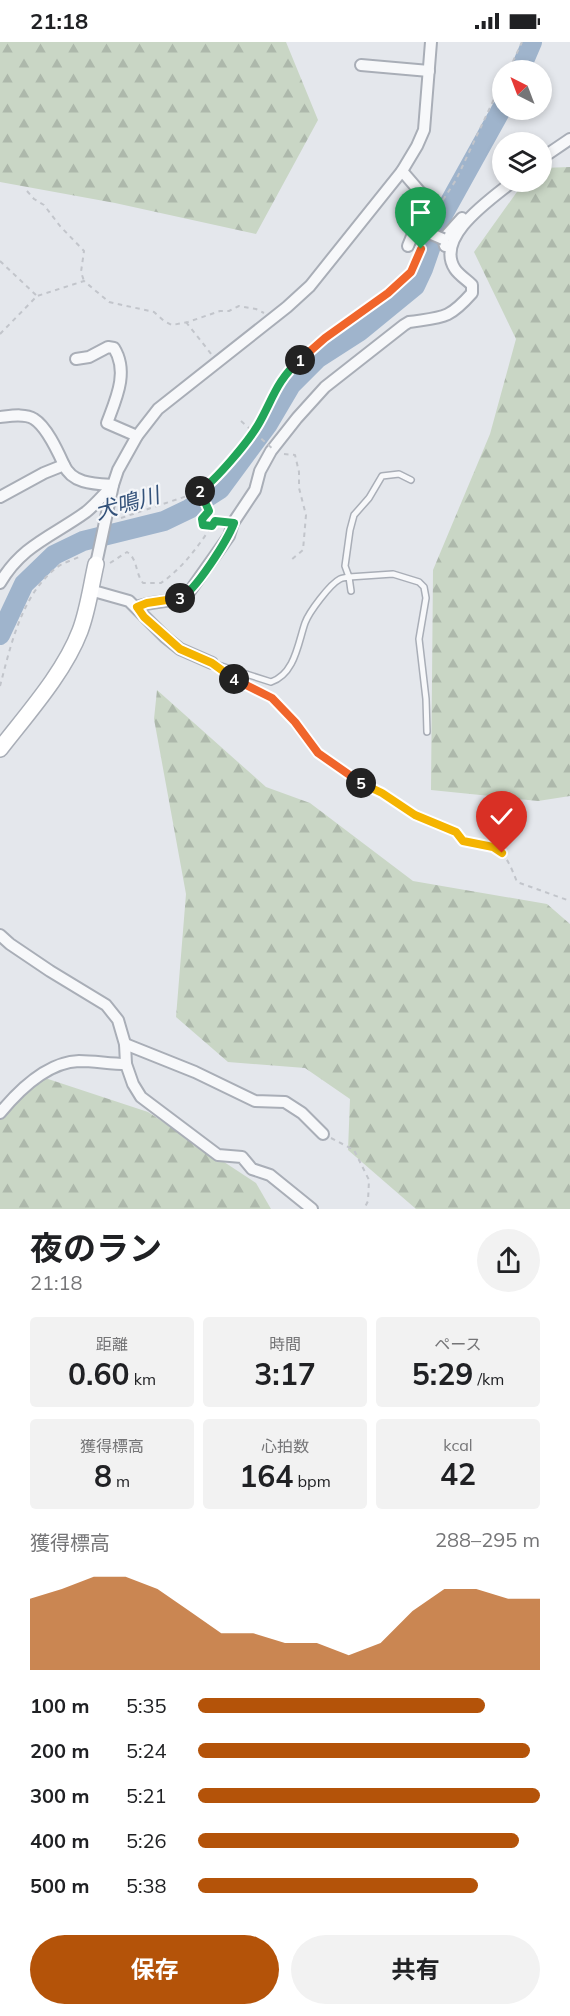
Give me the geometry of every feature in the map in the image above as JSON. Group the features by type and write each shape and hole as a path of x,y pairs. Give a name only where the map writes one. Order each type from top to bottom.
{"street":[{"path":"0,749 51,682 79,633 113,486 118,470 137,436 158,409 271,320 310,286 402,171 424,130 431,42"},
{"path":"361,66 429,71"},
{"path":"552,151 570,138"},
{"path":"402,171 427,200 408,246"},
{"path":"137,607 147,603 173,601 184,597 229,536 234,523 255,490 260,471 273,449 312,399 404,325 410,322 445,318 461,306 472,293 472,285 454,268 453,240 475,213 500,192"},
{"path":"443,239 468,213 475,213"},
{"path":"415,227 443,239 447,252 452,256"},
{"path":"76,359 89,357 108,347 114,348 119,355 122,370 108,423 137,436"},
{"path":"0,417 15,415 34,419 49,436 67,472 89,483 113,486"},
{"path":"0,497 44,472 64,465"},
{"path":"0,583 4,570 36,542 86,512 113,486"},
{"path":"90,590 129,601 180,649 212,663"},
{"path":"0,935 50,971 106,1005 118,1020 125,1044 126,1064 132,1084 141,1097 218,1155 242,1157 252,1169 270,1175 312,1209"},
{"path":"125,1044 195,1072 255,1101 285,1102 302,1113 323,1134"},
{"path":"0,1113 35,1076 56,1067 76,1061 126,1064"}],"lane":[{"path":"351,591 345,566 354,515 369,498 382,476 399,474 411,480"},
{"path":"212,663 272,682 279,679 287,670 299,647 306,620 318,602 341,579 393,574 420,582 424,587 426,597 419,639 426,699 427,732"}],"path":[{"path":"514,60 522,42"},
{"path":"432,216 456,180 492,103"},
{"path":"27,191 44,205 84,251 81,272 84,281 109,302 154,312 172,325 213,312 229,311 246,306 256,309 271,320"},
{"path":"121,518 199,492 218,476 257,427 273,392 287,371 325,338 388,293 411,272 425,238"},
{"path":"0,261 37,296"},
{"path":"0,334 37,296 84,281"},
{"path":"186,322 199,337 199,341 218,361"},
{"path":"241,421 273,449 281,454 295,455 299,472 299,488 306,515 303,550 291,560"},
{"path":"199,492 209,511 201,523 205,526 212,526"},
{"path":"96,564 107,565 128,552 133,556 138,578 143,583 161,583 188,559 215,521 234,523"},
{"path":"0,686 11,641 30,600 44,580 57,567 81,556"},
{"path":"232,678 272,698 295,722 318,753 364,786 382,793 415,815 456,832 463,841 493,847 509,860 517,882 570,901"},
{"path":"323,1134 354,1150 369,1180 368,1201 364,1209"}],"green space":[{"path":"0,42 286,42 318,120 256,234 115,203 0,182"},
{"path":"570,167 570,796 538,801 431,790 433,570 490,434 516,339 474,252 517,192 552,192 552,168"},
{"path":"157,690 266,787 310,803 413,881 547,904 570,924 570,1209 416,1209 348,1150 350,1099 305,1068 228,1062 176,1017 186,894 154,719"},
{"path":"39,1076 148,1112 256,1183 271,1209 0,1209 0,1119"}],"waterway":[{"name":"犬鳴川","path":"524,60 532,42"},
{"name":"犬鳴川","path":"0,635 24,584 54,555 83,541 164,521 189,509 220,489 268,424 291,385 318,358 360,331 415,286 440,220 495,120"}],"route":[{"path":"421,249 411,272 388,293 325,338 287,371 273,392 257,427 218,476 199,492 209,511 202,519 203,525 212,526 215,521 234,523 220,550 190,591 184,597 173,601 147,603 137,607 144,617 180,649 212,663 232,678 272,698 295,722 318,753 364,786 382,793 415,815 456,832 463,841 493,847 502,853"}]}
